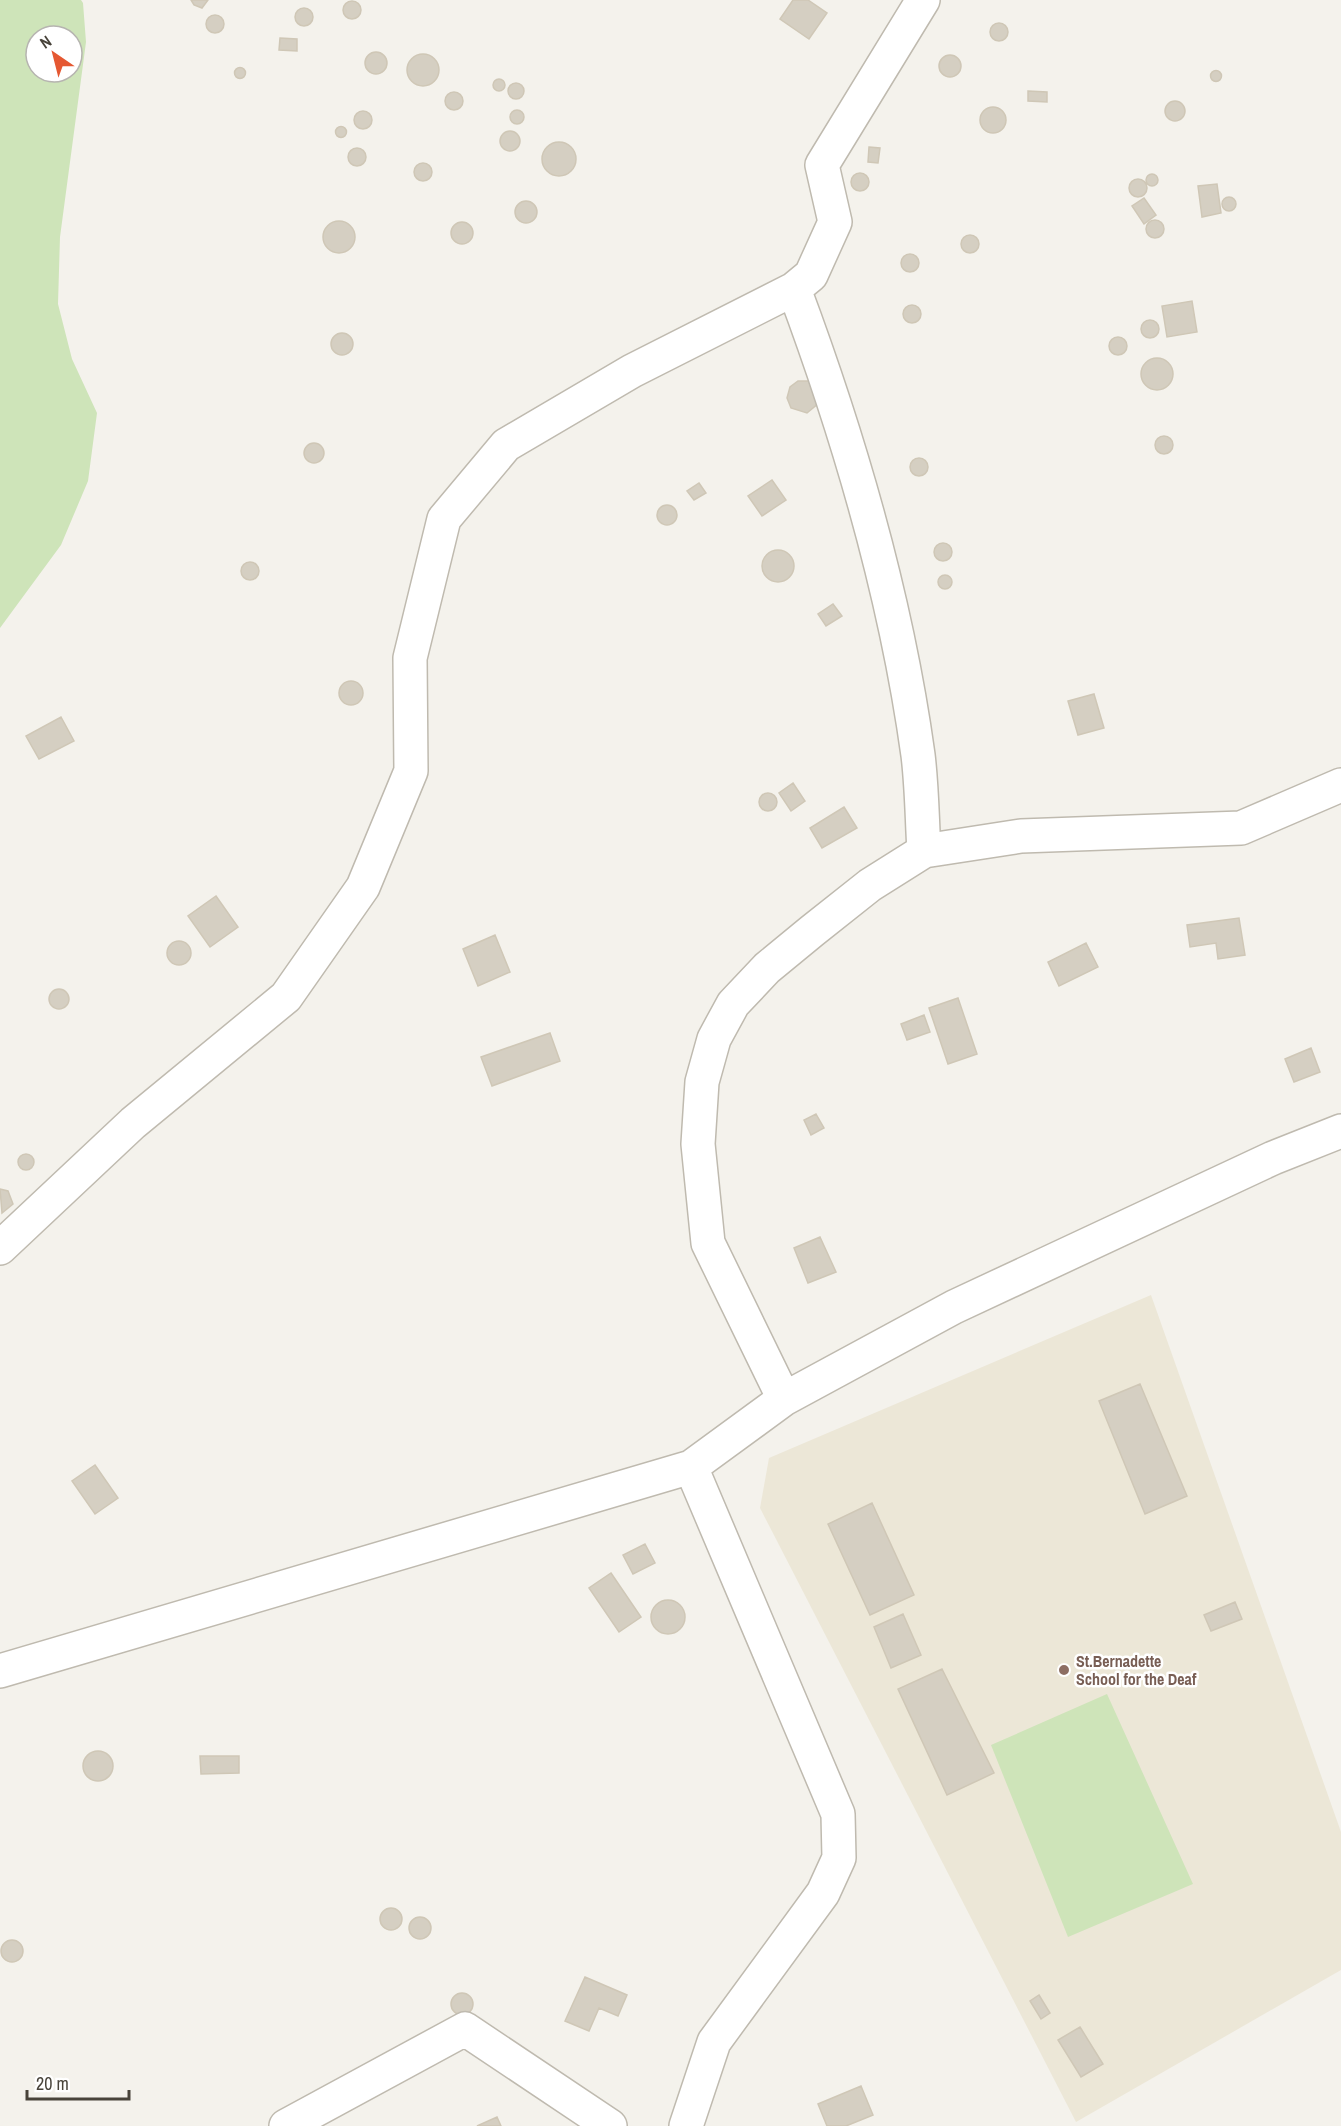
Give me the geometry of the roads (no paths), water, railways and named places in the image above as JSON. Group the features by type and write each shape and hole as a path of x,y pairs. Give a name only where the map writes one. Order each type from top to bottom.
{"street":[{"path":"0,1248 133,1123 286,997 363,887 411,771 410,658 444,519 506,445 632,371 794,289 811,275 835,222 822,165 923,0"},
{"path":"794,289 824,370 862,492 900,651 918,757 924,851"},
{"path":"784,1399 708,1243 698,1144 702,1082 714,1039 733,1005 767,968 870,885 924,851 1021,836 1240,828 1341,785"},
{"path":"0,1671 691,1467 784,1399 954,1307 1273,1158 1341,1131"},
{"path":"686,2126 714,2042 823,1893 839,1858 838,1814 691,1467"},
{"path":"286,2126 465,2029 610,2126"}],"place":[{"name":"St.Bernadette School for the Deaf","path":"1064,1670"}]}
